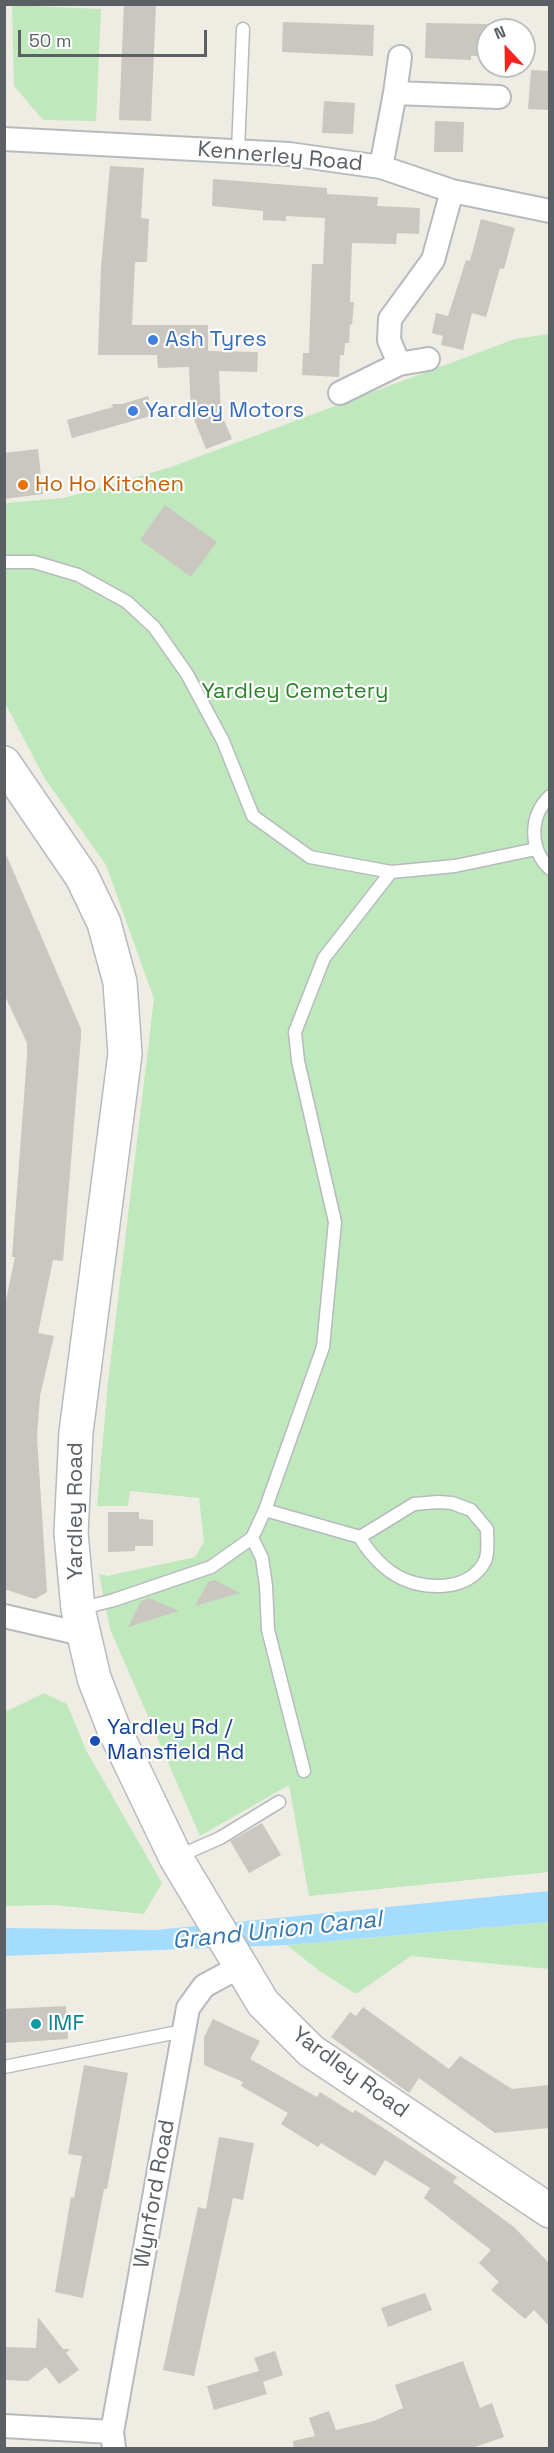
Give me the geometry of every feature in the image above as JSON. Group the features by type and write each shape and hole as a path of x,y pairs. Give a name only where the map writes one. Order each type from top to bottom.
{"main road":[{"name":"Yardley Road","path":"4,763 82,877 104,923 120,982 125,1054 76,1432 71,1533 80,1622 94,1678 113,1727 183,1870 263,2003 311,2050 549,2211"}],"street":[{"path":"381,167 400,57"},
{"path":"395,93 499,97"},
{"name":"Kennerley Road","path":"4,139 289,154 381,167 452,191 549,211"},
{"path":"399,364 389,340 390,319 433,260 452,191"},
{"path":"340,393 399,364 428,359"},
{"path":"4,1616 80,1622"},
{"name":"Wynford Road","path":"113,2440 188,2008 204,1986 239,1963"},
{"path":"4,2426 113,2440"}],"lane":[{"path":"238,151 243,30"},
{"path":"4,562 34,562 78,574 127,602 154,627 187,674 223,741 253,816 310,857 391,872 455,866 536,849"},
{"path":"549,796 536,816 533,832 536,849 549,869"},
{"path":"80,1622 114,1600 211,1567 252,1538 265,1510 322,1347 335,1222 298,1060 295,1032 324,958 391,872"},
{"path":"265,1510 360,1537 414,1504 452,1503 471,1510 487,1529 486,1559 478,1571 463,1583 443,1586 414,1582 393,1574 366,1549 360,1537"},
{"path":"252,1538 262,1558 268,1630 304,1771"},
{"path":"183,1870 220,1838 279,1802"},
{"path":"4,2067 183,2031"}],"green space":[{"path":"12,5 101,9 96,121 43,120 14,86"},
{"name":"Yardley Cemetery","path":"549,334 549,1872 309,1896 289,1785 200,1836 110,1629 99,1574 107,1576 195,1557 204,1542 199,1498 130,1491 128,1506 97,1506 108,1382 154,999 106,865 45,779 5,703 5,503 64,498 171,467 515,339"},
{"path":"44,1693 67,1704 86,1750 162,1883 144,1914 54,1905 5,1906 5,1712"},
{"path":"549,1922 549,1969 411,1956 356,1994 318,1970 287,1945"}],"water":[{"name":"Grand Union Canal","path":"549,1891 549,1922 287,1945 5,1956 4,1928 156,1930"}],"building":[{"path":"124,4 156,4 151,121 119,120"},
{"path":"283,22 374,25 373,56 282,52"},
{"path":"426,23 476,24 476,56 471,56 471,60 425,58"},
{"path":"536,70 549,71 549,110 528,109 530,78 536,78"},
{"path":"324,101 355,103 353,134 322,133"},
{"path":"435,121 464,122 463,152 434,152"},
{"path":"110,166 144,168 141,218 149,219 147,262 135,262 132,325 208,325 208,351 258,352 257,372 219,371 221,413 232,439 206,449 191,412 189,367 158,368 157,355 98,355 101,268"},
{"path":"213,179 327,188 327,194 378,197 377,206 420,208 419,234 397,233 396,244 352,243 350,302 354,302 352,325 350,324 349,343 345,343 344,355 340,355 339,377 302,375 303,353 309,353 312,264 323,264 325,218 286,216 286,221 263,220 263,211 212,206"},
{"path":"481,219 515,228 504,269 500,268 486,317 472,313 463,350 441,345 443,336 432,333 436,313 448,316 466,260 470,261"},
{"path":"148,396 154,415 72,438 67,420 113,407 112,404 122,404"},
{"path":"38,449 43,494 4,499 4,453"},
{"path":"165,505 217,542 191,577 140,540"},
{"path":"5,852 81,1029 63,1261 53,1260 38,1333 54,1336 40,1396 37,1437 47,1592 35,1599 4,1589 4,1310 15,1257 12,1257 27,1057 27,1043 4,994"},
{"path":"108,1512 139,1512 139,1519 153,1520 153,1546 135,1546 135,1551 108,1552"},
{"path":"215,1580 240,1593 195,1606 208,1582"},
{"path":"149,1598 179,1611 128,1627 141,1601"},
{"path":"262,1823 281,1855 249,1873 230,1841"},
{"name":"IMF","path":"66,2006 68,2039 4,2043 4,2009"},
{"path":"363,2007 449,2069 460,2056 512,2089 549,2085 549,2128 495,2133 419,2078 409,2093 331,2037 350,2012 356,2016"},
{"path":"213,2019 260,2041 250,2059 317,2097 320,2092 353,2113 355,2110 385,2129 457,2177 453,2182 514,2227 549,2263 549,2326 534,2310 525,2319 491,2290 499,2282 479,2263 491,2250 424,2198 430,2188 385,2160 375,2176 321,2143 318,2147 281,2124 288,2113 241,2086 243,2082 204,2065 204,2037"},
{"path":"84,2065 128,2073 107,2189 104,2189 83,2298 55,2292 71,2197 74,2198 82,2156 68,2154"},
{"path":"219,2137 254,2143 243,2200 233,2198 194,2376 163,2370 198,2207 206,2209"},
{"path":"425,2293 432,2310 388,2327 381,2308"},
{"path":"38,2317 63,2349 70,2349 66,2353 79,2370 59,2384 46,2367 28,2381 4,2380 4,2347 36,2348"},
{"path":"275,2351 283,2375 263,2382 267,2394 214,2410 207,2386 259,2371 254,2358"},
{"path":"463,2361 480,2408 492,2403 504,2437 472,2448 294,2448 293,2441 315,2436 309,2418 329,2411 336,2430 374,2421 403,2408 395,2385"}],"place":[{"name":"Ash Tyres","path":"153,340"},
{"name":"Yardley Motors","path":"133,411"},
{"name":"Ho Ho Kitchen","path":"23,485"},
{"name":"Yardley Rd / Mansfield Rd","path":"95,1741"},
{"name":"IMF","path":"36,2024"}]}
